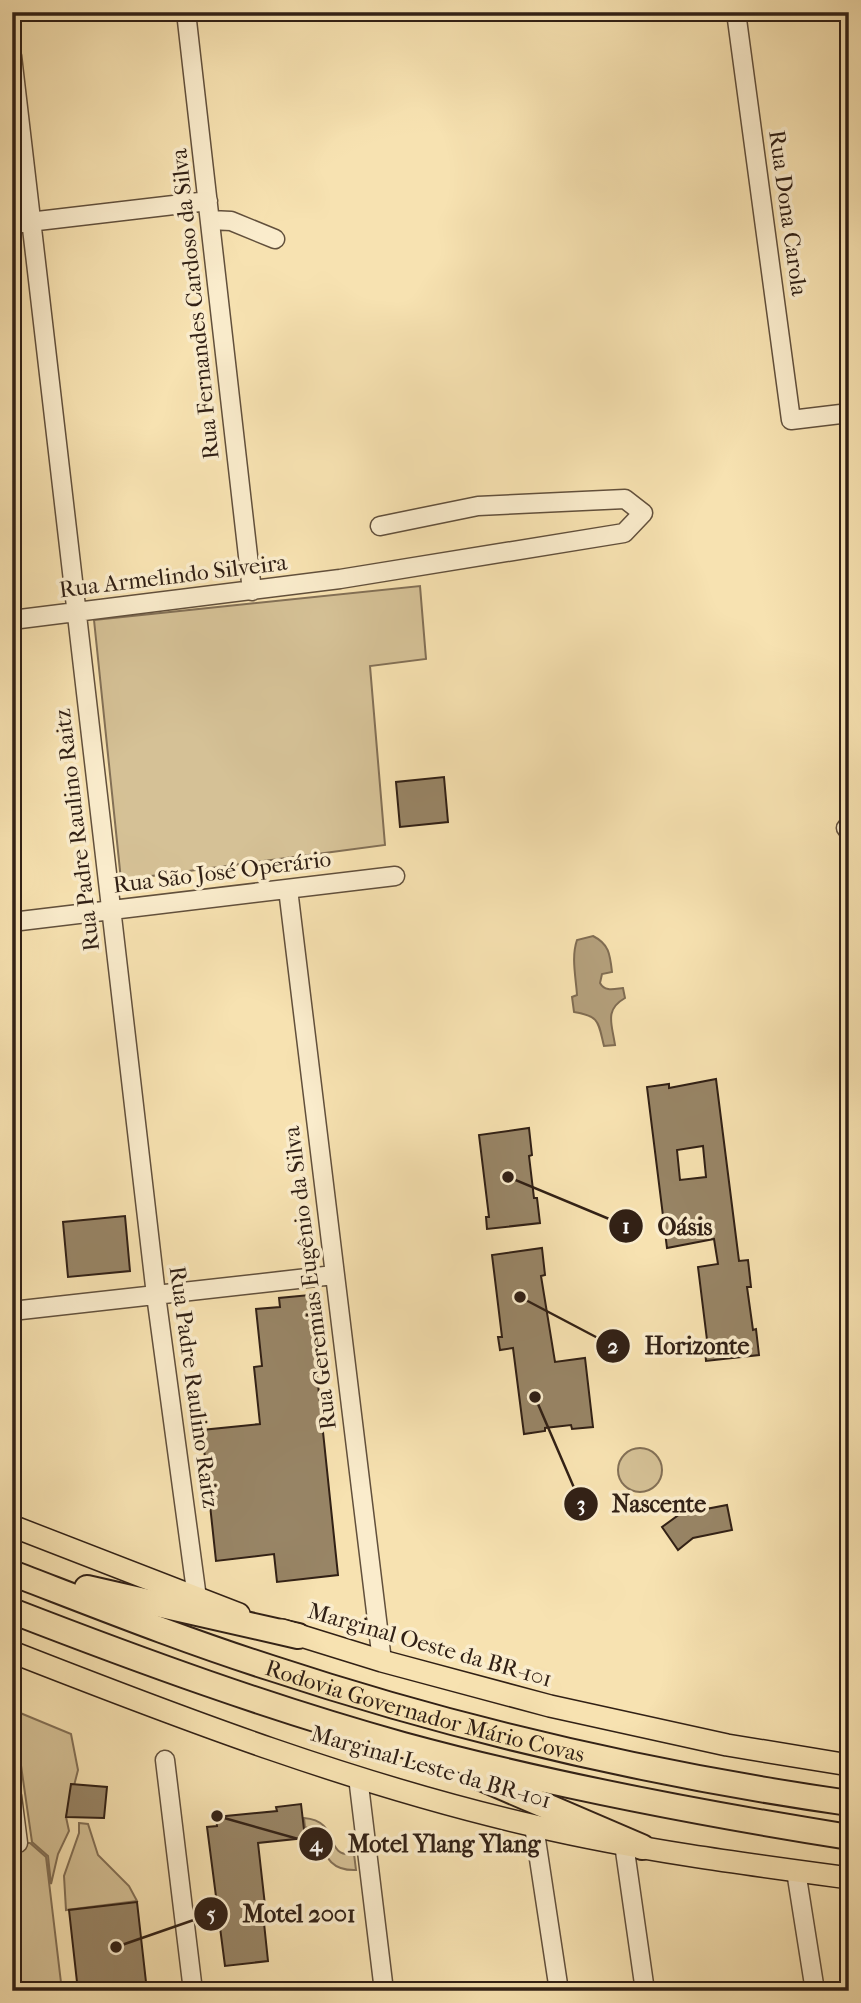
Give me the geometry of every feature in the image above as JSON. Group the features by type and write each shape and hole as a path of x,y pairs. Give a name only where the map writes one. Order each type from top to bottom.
{"highway":[{"path":"12,1572 298,1636"},
{"name":"Rodovia Governador Mário Covas","path":"12,1572 204,1646 421,1713 673,1774 849,1803"},
{"name":"Rodovia Governador Mário Covas","path":"12,1611 204,1682 403,1745 622,1797 849,1837"},
{"path":"403,1745 633,1846"}],"main road":[{"name":"Marginal Oeste da BR-101","path":"12,1526 298,1636 480,1689 677,1735 849,1765"},
{"name":"Marginal Leste da BR-101","path":"12,1652 189,1721 358,1777 534,1826 633,1846 849,1878"}],"street":[{"name":"Rua Fernandes Cardoso da Silva","path":"186,12 252,591"},
{"name":"Rua Dona Carola","path":"736,12 791,421 849,413"},
{"name":"Rua Padre Raulino Raitz","path":"12,56 156,1295 197,1598"},
{"path":"12,224 208,201"},
{"path":"210,220 231,222 275,239"},
{"name":"Rua Armelindo Silveira","path":"12,620 340,579 624,533 643,513 625,499 558,502 478,506 380,526"},
{"name":"Rua São José Operário","path":"12,922 395,876"},
{"name":"Rua Geremias Eugênio da Silva","path":"288,889 382,1661"},
{"path":"12,1311 334,1275"},
{"path":"165,1760 193,1991"},
{"path":"358,1777 384,1991"},
{"path":"12,1796 18,1843"},
{"path":"534,1826 559,1991"},
{"path":"633,1846 645,1991"},
{"path":"796,1871 816,1991"}],"shaded area":[{"path":"420,586 426,659 370,666 385,845 121,880 94,620"},
{"path":"593,936 606,946 612,972 602,974 600,983 607,989 623,988 625,998 614,1007 611,1018 615,1045 604,1046 593,1018 574,1012 572,997 577,995 575,947 577,940"},
{"path":"640,1448 655,1455 662,1470 655,1485 640,1492 625,1485 618,1470 625,1455"},
{"path":"13,1710 71,1734 78,1770 66,1817 69,1831 58,1854 51,1884 48,1856 32,1842"},
{"path":"304,1818 323,1825 338,1850 344,1854 354,1854 356,1870 339,1867 328,1859 315,1831 305,1827"},
{"path":"79,1823 88,1824 98,1855 129,1886 137,1901 66,1910 64,1876 79,1833"},
{"path":"12,1843 30,1843 46,1857 62,1991 12,1991"}],"building":[{"path":"444,777 448,822 400,827 396,782"},
{"path":"716,1079 739,1261 748,1260 751,1287 747,1287 759,1355 706,1361 705,1349 708,1348 698,1267 718,1264 714,1239 667,1248 647,1087 669,1084 669,1088","holes":["703,1146 706,1177 680,1180 677,1150"]},
{"path":"529,1128 532,1155 529,1156 540,1223 487,1229 486,1217 489,1217 479,1135"},
{"path":"125,1216 130,1271 68,1277 63,1222"},
{"path":"542,1248 545,1275 541,1276 555,1362 585,1358 593,1427 572,1429 571,1425 524,1434 513,1348 500,1350 498,1337 502,1337 492,1255"},
{"path":"320,1294 325,1345 314,1346 338,1575 277,1582 274,1554 216,1561 202,1430 260,1424 254,1367 262,1366 256,1309 280,1307 279,1298"},
{"path":"727,1505 732,1530 693,1538 678,1550 662,1527 680,1514"},
{"path":"71,1784 107,1787 104,1818 66,1817"},
{"path":"301,1804 305,1838 258,1843 267,1923 264,1923 268,1961 225,1966 207,1827 217,1826 216,1817 277,1811 276,1807"},
{"path":"137,1902 147,1991 78,1991 69,1910"}],"place":[{"name":"Oásis","path":"508,1177"},
{"name":"Horizonte","path":"520,1297"},
{"name":"Nascente","path":"535,1397"},
{"name":"Motel Ylang Ylang","path":"217,1816"},
{"name":"Motel 2001","path":"116,1947"}]}
